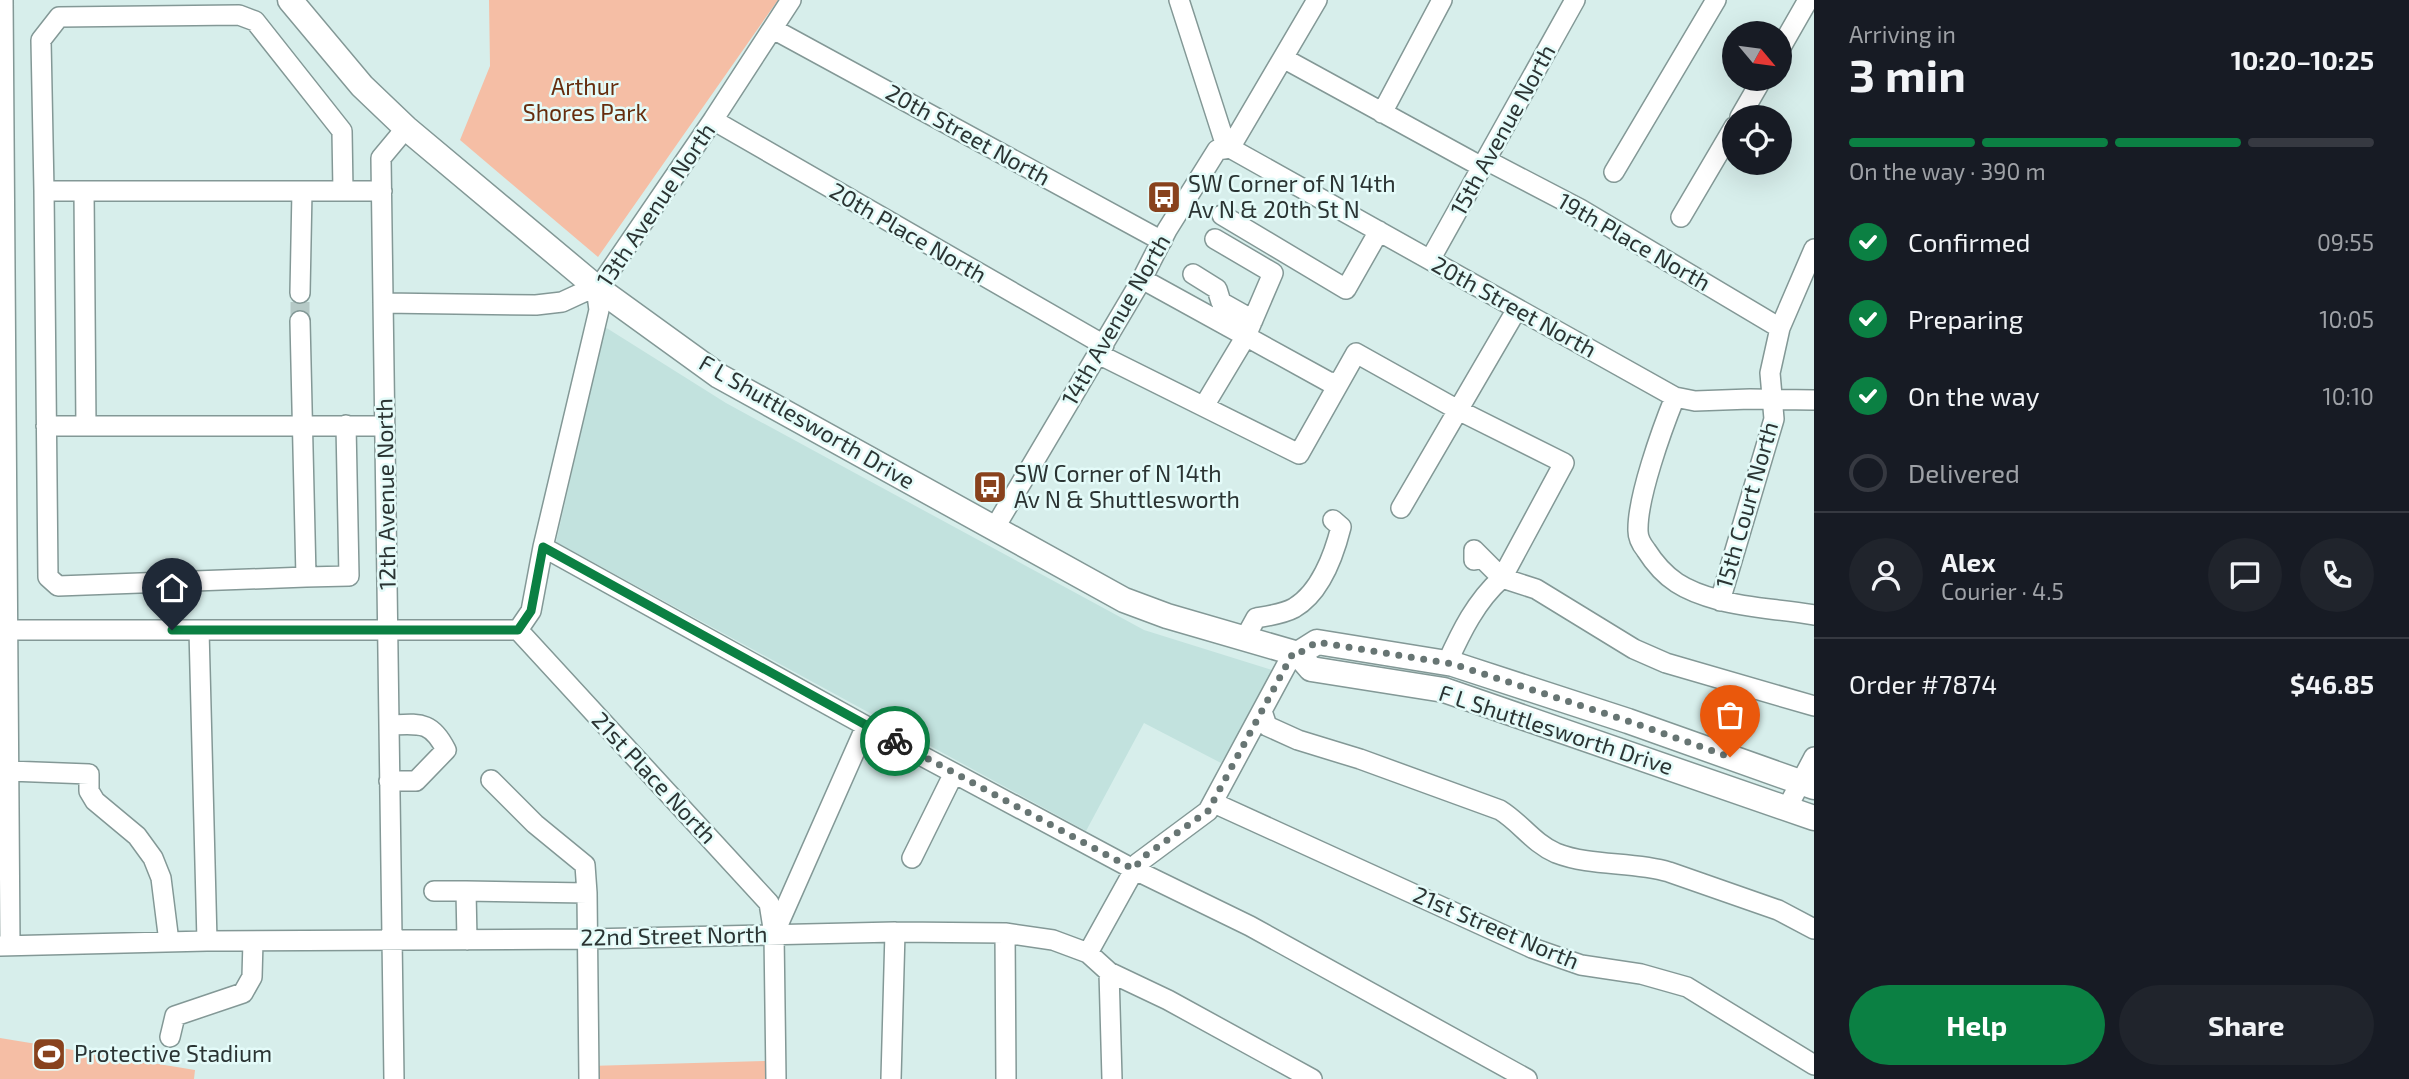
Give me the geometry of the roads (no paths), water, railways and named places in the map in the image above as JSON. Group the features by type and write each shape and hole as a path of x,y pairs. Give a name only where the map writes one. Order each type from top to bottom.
{"main road":[{"name":"F L Shuttlesworth Drive","path":"290,0 362,86 406,128 596,287 719,376 1124,600 1167,616 1296,654 1311,668 1444,690 1814,818"},
{"name":"F L Shuttlesworth Drive","path":"1296,654 1317,642 1447,663 1628,721 1811,769"}],"street":[{"path":"3,0 4,580 9,771 5,945"},
{"name":"13th Avenue North","path":"518,630 531,611 543,547 599,310 596,287 601,284 643,224 791,0"},
{"path":"1179,0 1224,141 1230,148 1317,0"},
{"path":"1382,113 1442,0"},
{"name":"15th Avenue North","path":"1430,260 1575,0"},
{"path":"1614,172 1716,0"},
{"path":"1792,28 1808,0"},
{"path":"343,191 342,131 255,21 239,15 59,17 41,40 48,577 58,586 349,576 346,425"},
{"name":"20th Street North","path":"774,29 1162,241"},
{"name":"19th Place North","path":"1283,58 1382,113 1580,209 1780,328"},
{"name":"20th Place North","path":"713,120 1101,349 1204,406 1299,454 1339,383"},
{"name":"12th Avenue North","path":"394,1079 381,158 406,128"},
{"path":"1681,217 1722,147"},
{"name":"20th Street North","path":"1230,148 1675,397 1695,401 1814,400"},
{"name":"14th Avenue North","path":"993,529 1217,150 1230,148"},
{"path":"44,191 382,191"},
{"path":"85,191 86,426"},
{"path":"300,293 302,191"},
{"path":"1222,215 1346,289 1379,231"},
{"path":"1204,406 1249,328 1273,273 1215,239"},
{"name":"15th Court North","path":"1720,601 1774,419 1770,373 1780,328 1814,250"},
{"path":"1193,274 1217,289 1222,302 1249,328"},
{"path":"1142,279 1249,328 1329,382 1339,383 1356,354 1458,410 1564,463 1502,578 1488,590 1476,608 1447,663"},
{"path":"383,303 536,305 562,302 596,287"},
{"path":"1401,508 1517,309"},
{"path":"300,321 306,577"},
{"path":"1675,397 1643,499 1637,533 1655,565 1668,579 1687,590 1720,601 1814,615"},
{"path":"47,426 385,425"},
{"path":"1245,638 1256,618 1292,609 1309,597 1335,552 1341,527 1333,520"},
{"path":"543,547 866,726 1133,869 1250,926 1527,1079"},
{"path":"1474,560 1474,550 1502,578 1523,582 1634,649 1666,663 1814,706"},
{"path":"5,617 198,630 518,630"},
{"path":"198,630 207,941"},
{"name":"21st Place North","path":"518,630 769,903 774,934"},
{"path":"1087,953 1133,869 1146,855 1195,822 1214,803 1262,711 1296,654"},
{"path":"1262,711 1266,726 1298,740 1360,759 1500,810 1514,819 1540,844 1557,853 1669,872 1778,910 1814,929"},
{"path":"388,725 427,726 438,734 446,750 416,781 389,781"},
{"path":"776,1079 774,934 866,726"},
{"path":"1787,808 1811,769"},
{"path":"9,771 89,774 89,791 94,801 137,836 153,858 161,878 169,942"},
{"path":"912,858 954,773"},
{"path":"491,780 535,824 585,865 589,1079"},
{"name":"21st Street North","path":"1214,803 1532,948 1581,965 1641,974 1686,987 1814,1065"},
{"path":"434,891 587,893"},
{"path":"466,891 467,940"},
{"path":"891,1079 895,932"},
{"name":"22nd Street North","path":"5,945 588,939 895,932 1005,933 1053,940 1087,953 1109,972 1168,1000 1312,1079"},
{"path":"1005,933 1006,1079"},
{"path":"170,1037 175,1016 243,993 252,977 253,941"},
{"path":"1109,972 1112,1079"}],"tunnel":[{"path":"300,293 300,321"}],"place":[{"name":"SW Corner of N 14th Av N & 20th St N","path":"1164,197"},
{"name":"SW Corner of N 14th Av N & Shuttlesworth","path":"990,487"},
{"name":"Protective Stadium","path":"49,1054"}],"park label":[{"name":"Arthur Shores Park","path":"585,100"}]}
